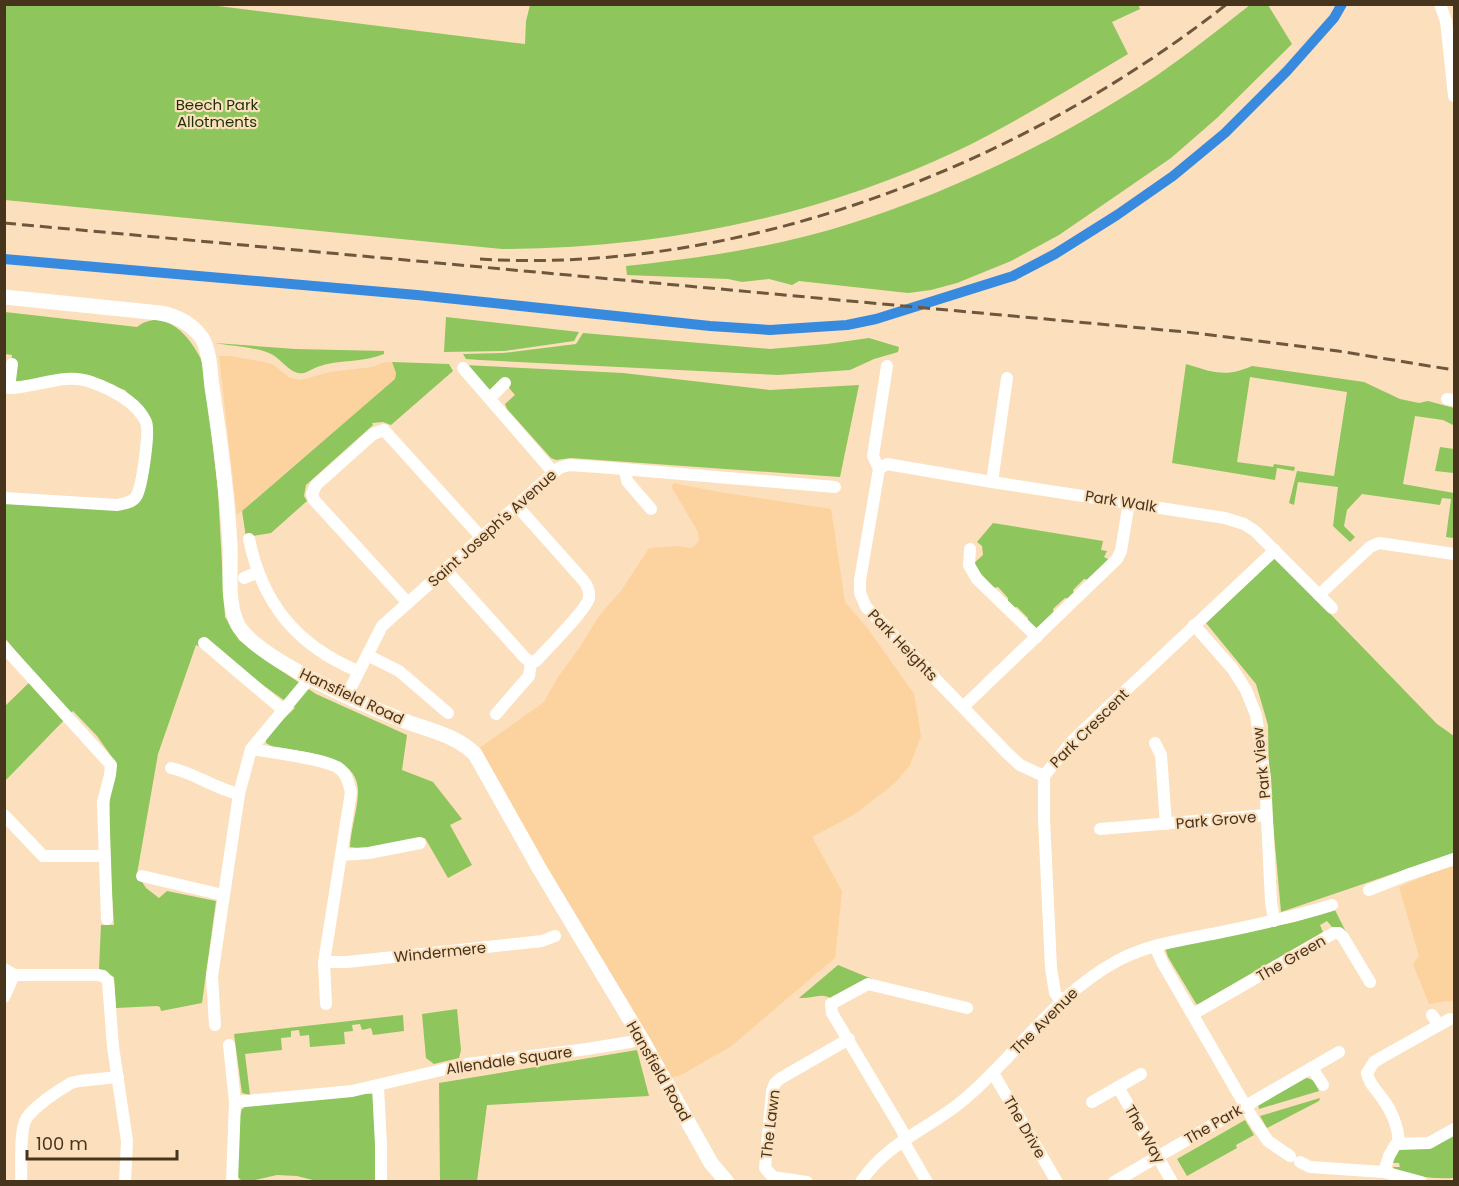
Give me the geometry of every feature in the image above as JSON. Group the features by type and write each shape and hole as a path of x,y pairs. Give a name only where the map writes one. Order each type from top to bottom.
{"street":[{"path":"1440,4 1446,21 1455,96"},
{"name":"Hansfield Road","path":"4,297 160,313 174,316 197,332 203,340 208,355 218,425 228,521 231,602 237,624 248,637 279,661 310,678 402,720 456,740 475,754 539,868 641,1038 711,1163 727,1182"},
{"path":"4,498 117,505 130,502 137,494 145,463 147,436 147,423 137,410 120,395 88,381 72,379 59,379 9,388 12,364"},
{"name":"Park Heights","path":"888,366 873,456 879,469 860,593 866,607 1020,765 1044,776"},
{"path":"463,368 554,472"},
{"path":"992,482 1006,378"},
{"path":"490,398 505,383"},
{"path":"408,603 314,500 312,494 316,485 373,434 384,429 480,537"},
{"name":"Park Walk","path":"879,469 887,464 1225,518 1244,524 1255,531 1332,608"},
{"name":"Saint Joseph's Avenue","path":"347,695 382,626 559,468 569,465 836,487"},
{"path":"625,470 627,482 651,509"},
{"path":"963,707 1117,559 1121,551 1129,502"},
{"path":"517,506 583,580 589,594 589,599 576,616 536,661 531,662"},
{"path":"249,538 258,573 269,597 281,615 302,638 329,657 358,671"},
{"path":"1319,595 1370,548 1379,543 1455,554"},
{"path":"970,549 969,565 977,579 1038,637"},
{"name":"Park Crescent","path":"1061,1001 1055,993 1051,968 1044,776 1073,740 1275,550"},
{"path":"445,569 531,662"},
{"path":"244,578 258,573"},
{"name":"Park View","path":"1194,626 1232,668 1246,690 1256,715 1265,778 1274,921"},
{"path":"204,642 283,710"},
{"path":"4,647 111,765 103,802 107,919"},
{"path":"367,655 399,671 440,709"},
{"path":"496,714 529,676 531,662"},
{"path":"215,1025 212,976 239,794 251,749 310,678"},
{"name":"Park Grove","path":"1155,743 1161,754 1166,824"},
{"path":"251,749 316,761 338,768 347,777 351,792 324,962 326,1004"},
{"path":"171,768 225,791 239,794"},
{"path":"4,815 43,856 104,856"},
{"name":"Park Grove","path":"1100,829 1266,816"},
{"path":"341,855 369,853 420,843"},
{"path":"1369,890 1455,860"},
{"path":"142,876 223,895"},
{"name":"The Avenue","path":"861,1182 893,1146 956,1106 993,1073 1061,1001 1095,974 1115,962 1155,946 1274,921 1332,905"},
{"name":"The Green","path":"1193,1014 1334,933 1339,933 1343,937 1370,982"},
{"name":"Windermere","path":"324,962 347,962 542,941 555,936"},
{"path":"1155,946 1245,1106 1268,1141 1310,1167 1366,1176 1384,1172 1421,1182"},
{"path":"4,997 9,972 97,975 103,976 108,981 113,1047 127,1141 125,1182"},
{"path":"927,1182 905,1144 903,1132 832,1013 831,1004 868,984 879,985 931,1006 967,1008"},
{"path":"1399,1143 1395,1120 1387,1104 1369,1081 1367,1073 1374,1062 1435,1020 1450,1019"},
{"name":"Allendale Square","path":"236,1102 352,1091 467,1064 588,1049 641,1038"},
{"name":"The Lawn","path":"807,1182 773,1177 765,1168 772,1091 775,1083 781,1078 849,1039"},
{"path":"229,1046 236,1102 232,1182"},
{"name":"The Park","path":"1114,1182 1340,1052"},
{"path":"1312,1068 1323,1085"},
{"name":"The Drive","path":"993,1073 1057,1182"},
{"name":"The Way","path":"1092,1102 1141,1074"},
{"path":"21,1182 23,1132 26,1120 32,1113 71,1083 117,1077"},
{"path":"378,1086 381,1182"},
{"name":"The Way","path":"1118,1087 1172,1182"},
{"path":"1384,1172 1394,1146 1399,1143 1423,1144 1455,1129"}],"shaded area":[{"path":"219,356 264,362 274,365 290,378 301,380 330,372 373,367 381,363 392,362 396,373 395,379 237,515"},
{"path":"673,483 831,509 845,602 868,629 914,694 921,736 910,765 895,783 855,814 812,837 842,891 835,958 730,1047 679,1076 669,1078 478,749 544,702 599,616 621,591 649,548 677,546 692,548 699,541 698,532 672,488"},
{"path":"1454,866 1454,1001 1429,1004 1413,964 1419,956 1399,887"}],"green space":[{"name":"Beech Park Allotments","path":"1138,4 1140,9 1112,22 1128,54 981,139 905,173 850,194 736,225 619,243 502,249 5,200 5,5 210,5 525,44 526,21 530,5"},
{"path":"1250,5 1268,5 1292,44 1217,118 1171,158 1059,235 1011,261 957,283 908,293 799,281 792,285 769,279 742,282 728,279 627,275 626,266 739,251 822,232 889,210 969,179 1046,141 1120,99 1168,68"},
{"path":"5,312 137,327 148,321 159,320 169,323 187,338 195,348 205,369 218,492 225,617 239,640 316,694 407,735 402,770 433,782 462,819 450,825 472,865 448,878 425,838 388,847 350,847 358,791 355,778 349,769 326,757 273,747 266,743 266,736 295,708 232,663 196,645 158,754 137,874 146,888 159,898 167,891 216,901 202,1003 161,1011 157,1006 116,1008 114,977 99,969 101,925 114,925 109,852 110,796 114,760 97,736 73,711 5,781 5,706 36,676 5,638 5,503 113,510 141,497 143,411 125,390 79,376 27,383 12,380 12,355 5,354"},
{"path":"446,317 579,332 574,341 504,351 444,352"},
{"path":"583,333 770,349 869,338 899,347 898,352 874,359 850,370 778,375 480,360 466,359 463,354 503,353 576,344"},
{"path":"215,343 295,349 384,351 384,354 367,359 334,363 298,373 273,355 263,351"},
{"path":"392,362 449,364 453,371 391,425 383,422 372,423 373,425 306,485 304,496 307,501 271,533 246,537 242,511 395,379 396,373"},
{"path":"1186,364 1226,373 1252,366 1364,382 1400,399 1419,403 1428,401 1454,408 1454,431 1453,425 1443,420 1415,416 1403,484 1454,493 1453,538 1446,537 1451,499 1442,498 1440,505 1362,494 1347,510 1344,526 1355,537 1350,542 1333,526 1338,487 1298,482 1294,505 1289,503 1297,471 1334,476 1347,392 1250,377 1237,462 1273,467 1274,464 1295,467 1294,471 1277,468 1275,480 1172,463"},
{"path":"464,365 623,373 770,390 859,385 840,477 571,458 556,460 551,458 507,409 505,404 515,395 503,381 490,390 485,388"},
{"path":"1440,447 1454,449 1454,473 1435,471"},
{"path":"993,523 1103,541 1101,550 1107,551 1104,557 1110,560 1089,580 1084,579 1073,590 1074,594 1070,599 1065,598 1053,609 1054,613 1037,628 1028,623 1028,618 1017,607 1012,608 1008,603 1008,598 998,587 994,588 974,566 974,563 983,555 982,546 977,542"},
{"path":"1275,557 1437,724 1454,736 1454,853 1281,912 1269,778 1268,725 1256,684 1206,623"},
{"path":"1335,910 1347,934 1339,928 1332,927 1327,921 1320,925 1323,932 1197,1005 1165,948 1295,922"},
{"path":"838,965 877,981 833,1000 825,996 799,998"},
{"path":"457,1009 461,1050 459,1058 434,1064 426,1058 422,1014"},
{"path":"403,1015 404,1031 373,1035 371,1028 362,1030 360,1024 352,1025 353,1031 344,1032 345,1044 310,1047 309,1035 300,1036 299,1030 291,1031 291,1037 281,1038 282,1050 245,1054 250,1095 242,1093 234,1034"},
{"path":"637,1050 649,1096 487,1105 477,1181 440,1181 439,1083"},
{"path":"1305,1077 1315,1081 1319,1091 1259,1109 1258,1105"},
{"path":"372,1094 375,1097 376,1181 317,1181 297,1176 277,1175 242,1181 236,1175 238,1121 242,1109 246,1106"},
{"path":"1320,1098 1319,1101 1267,1128 1260,1116"},
{"path":"1245,1120 1254,1135 1236,1145 1237,1148 1187,1176 1177,1159"},
{"path":"1454,1134 1454,1178 1424,1177 1394,1169 1393,1167 1400,1167 1399,1163 1392,1163 1398,1150 1409,1147 1424,1149"}],"waterway":[{"path":"4,259 417,295 710,326 770,330 847,325 876,319 1013,276 1055,254 1117,215 1173,176 1225,133 1287,71 1334,18 1342,4"}],"railway":[{"path":"480,259 579,259 678,249 777,228 875,198 970,160 1061,114 1147,62 1227,4"},
{"path":"4,223 1186,332 1338,351 1454,370"}]}
